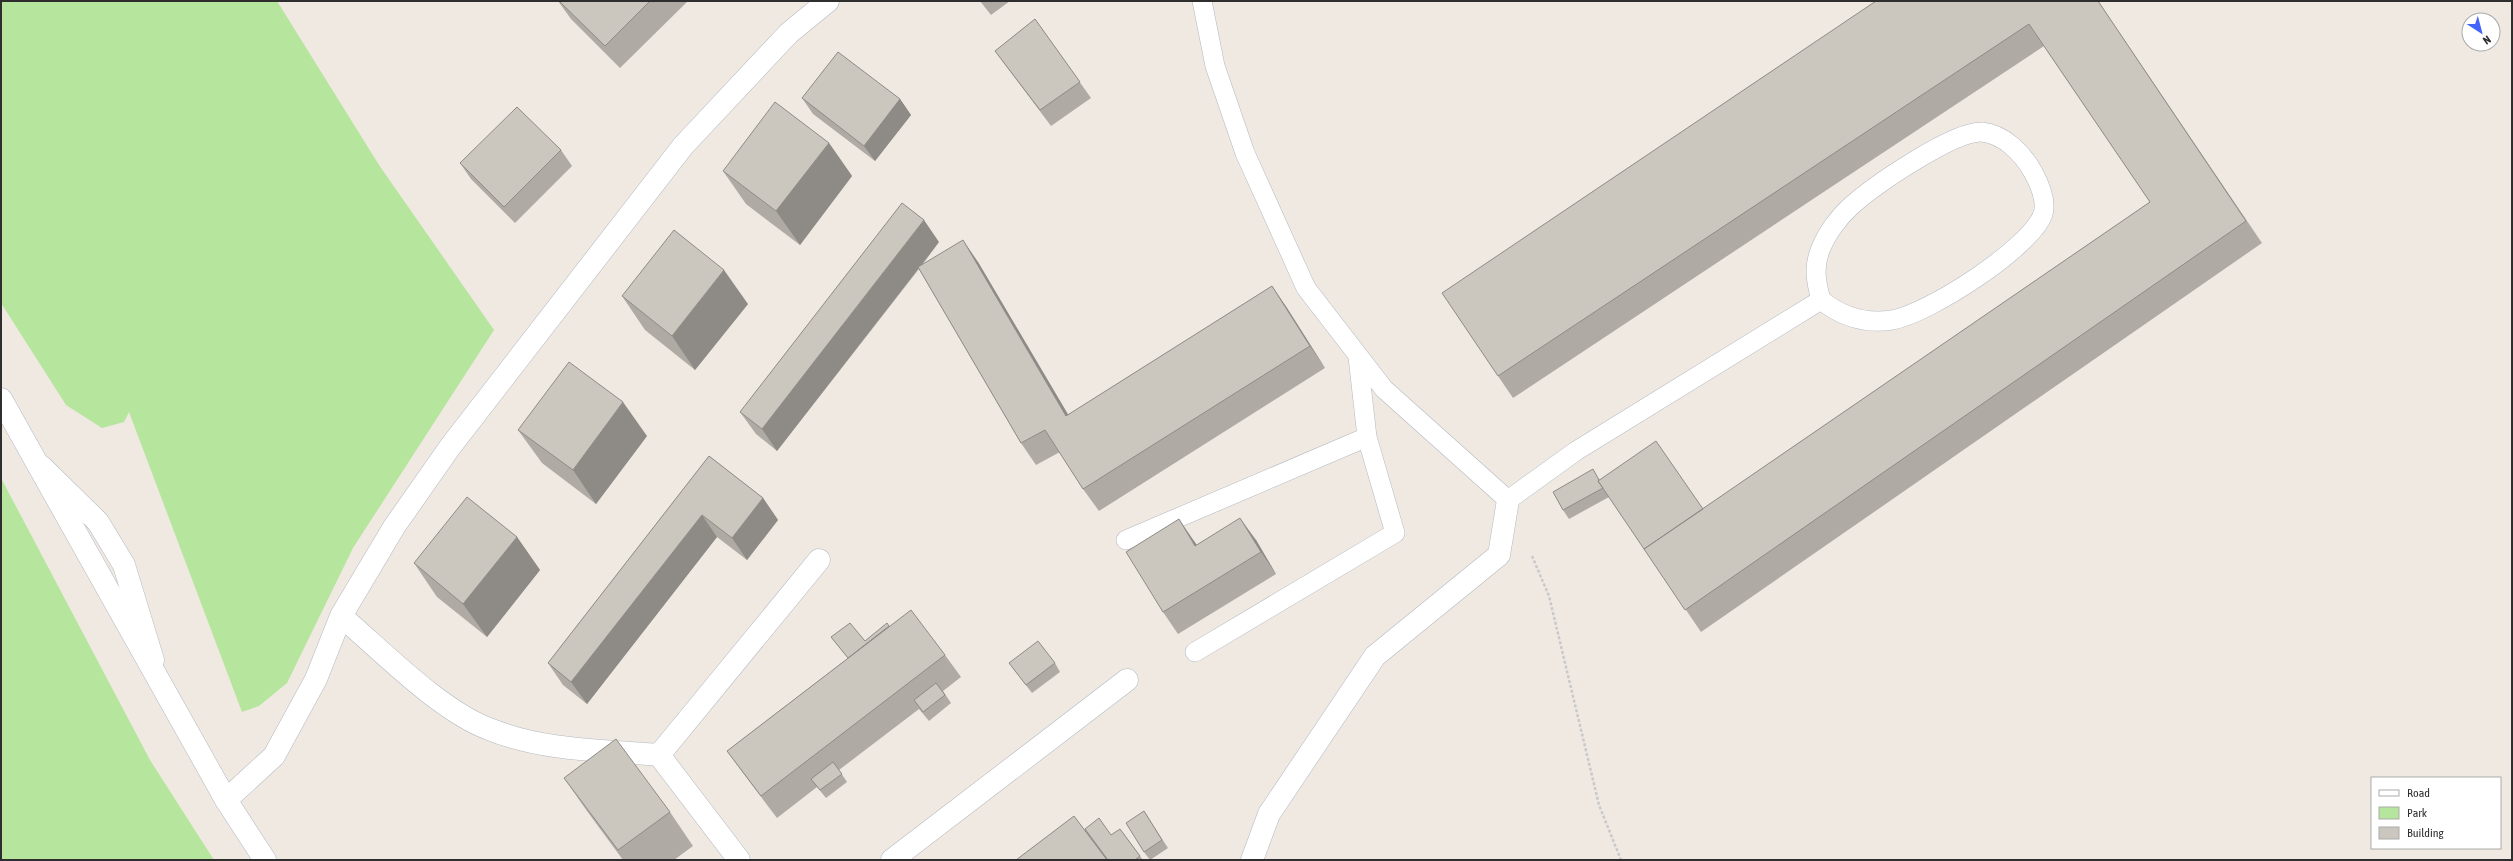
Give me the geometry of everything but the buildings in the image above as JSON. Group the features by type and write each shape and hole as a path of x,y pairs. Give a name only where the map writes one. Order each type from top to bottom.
{"street":[{"path":"226,800 274,756 316,679 341,616 394,526 450,447 683,146 788,33 828,1"},
{"path":"1,399 226,800 265,860"},
{"path":"1252,860 1269,814 1375,656 1499,555 1508,500"},
{"path":"659,754 819,560"},
{"path":"341,616 448,707 489,729 546,746 659,754 739,860"},
{"path":"892,860 1127,680"}],"lane":[{"path":"1202,1 1215,66 1245,152 1306,288 1384,389 1508,500 1576,450 1821,300"},
{"path":"1982,132 2000,137 2016,149 2033,171 2042,192 2043,213 2034,230 2016,249 1938,301 1916,313 1892,320 1870,321 1836,312 1821,300 1815,275 1821,248 1833,227 1850,207 1930,152 1956,139 1982,132"},
{"path":"1195,652 1395,533 1367,437 1358,355"},
{"path":"1126,540 1367,437"}],"path":[{"path":"1532,555 1549,596 1599,805 1621,860"}],"green space":[{"path":"1,1 277,1 379,165 494,330 353,548 287,683 259,706 242,712 129,412 124,422 102,428 66,405 1,303"},
{"path":"1,478 150,760 214,860 1,860"}]}
